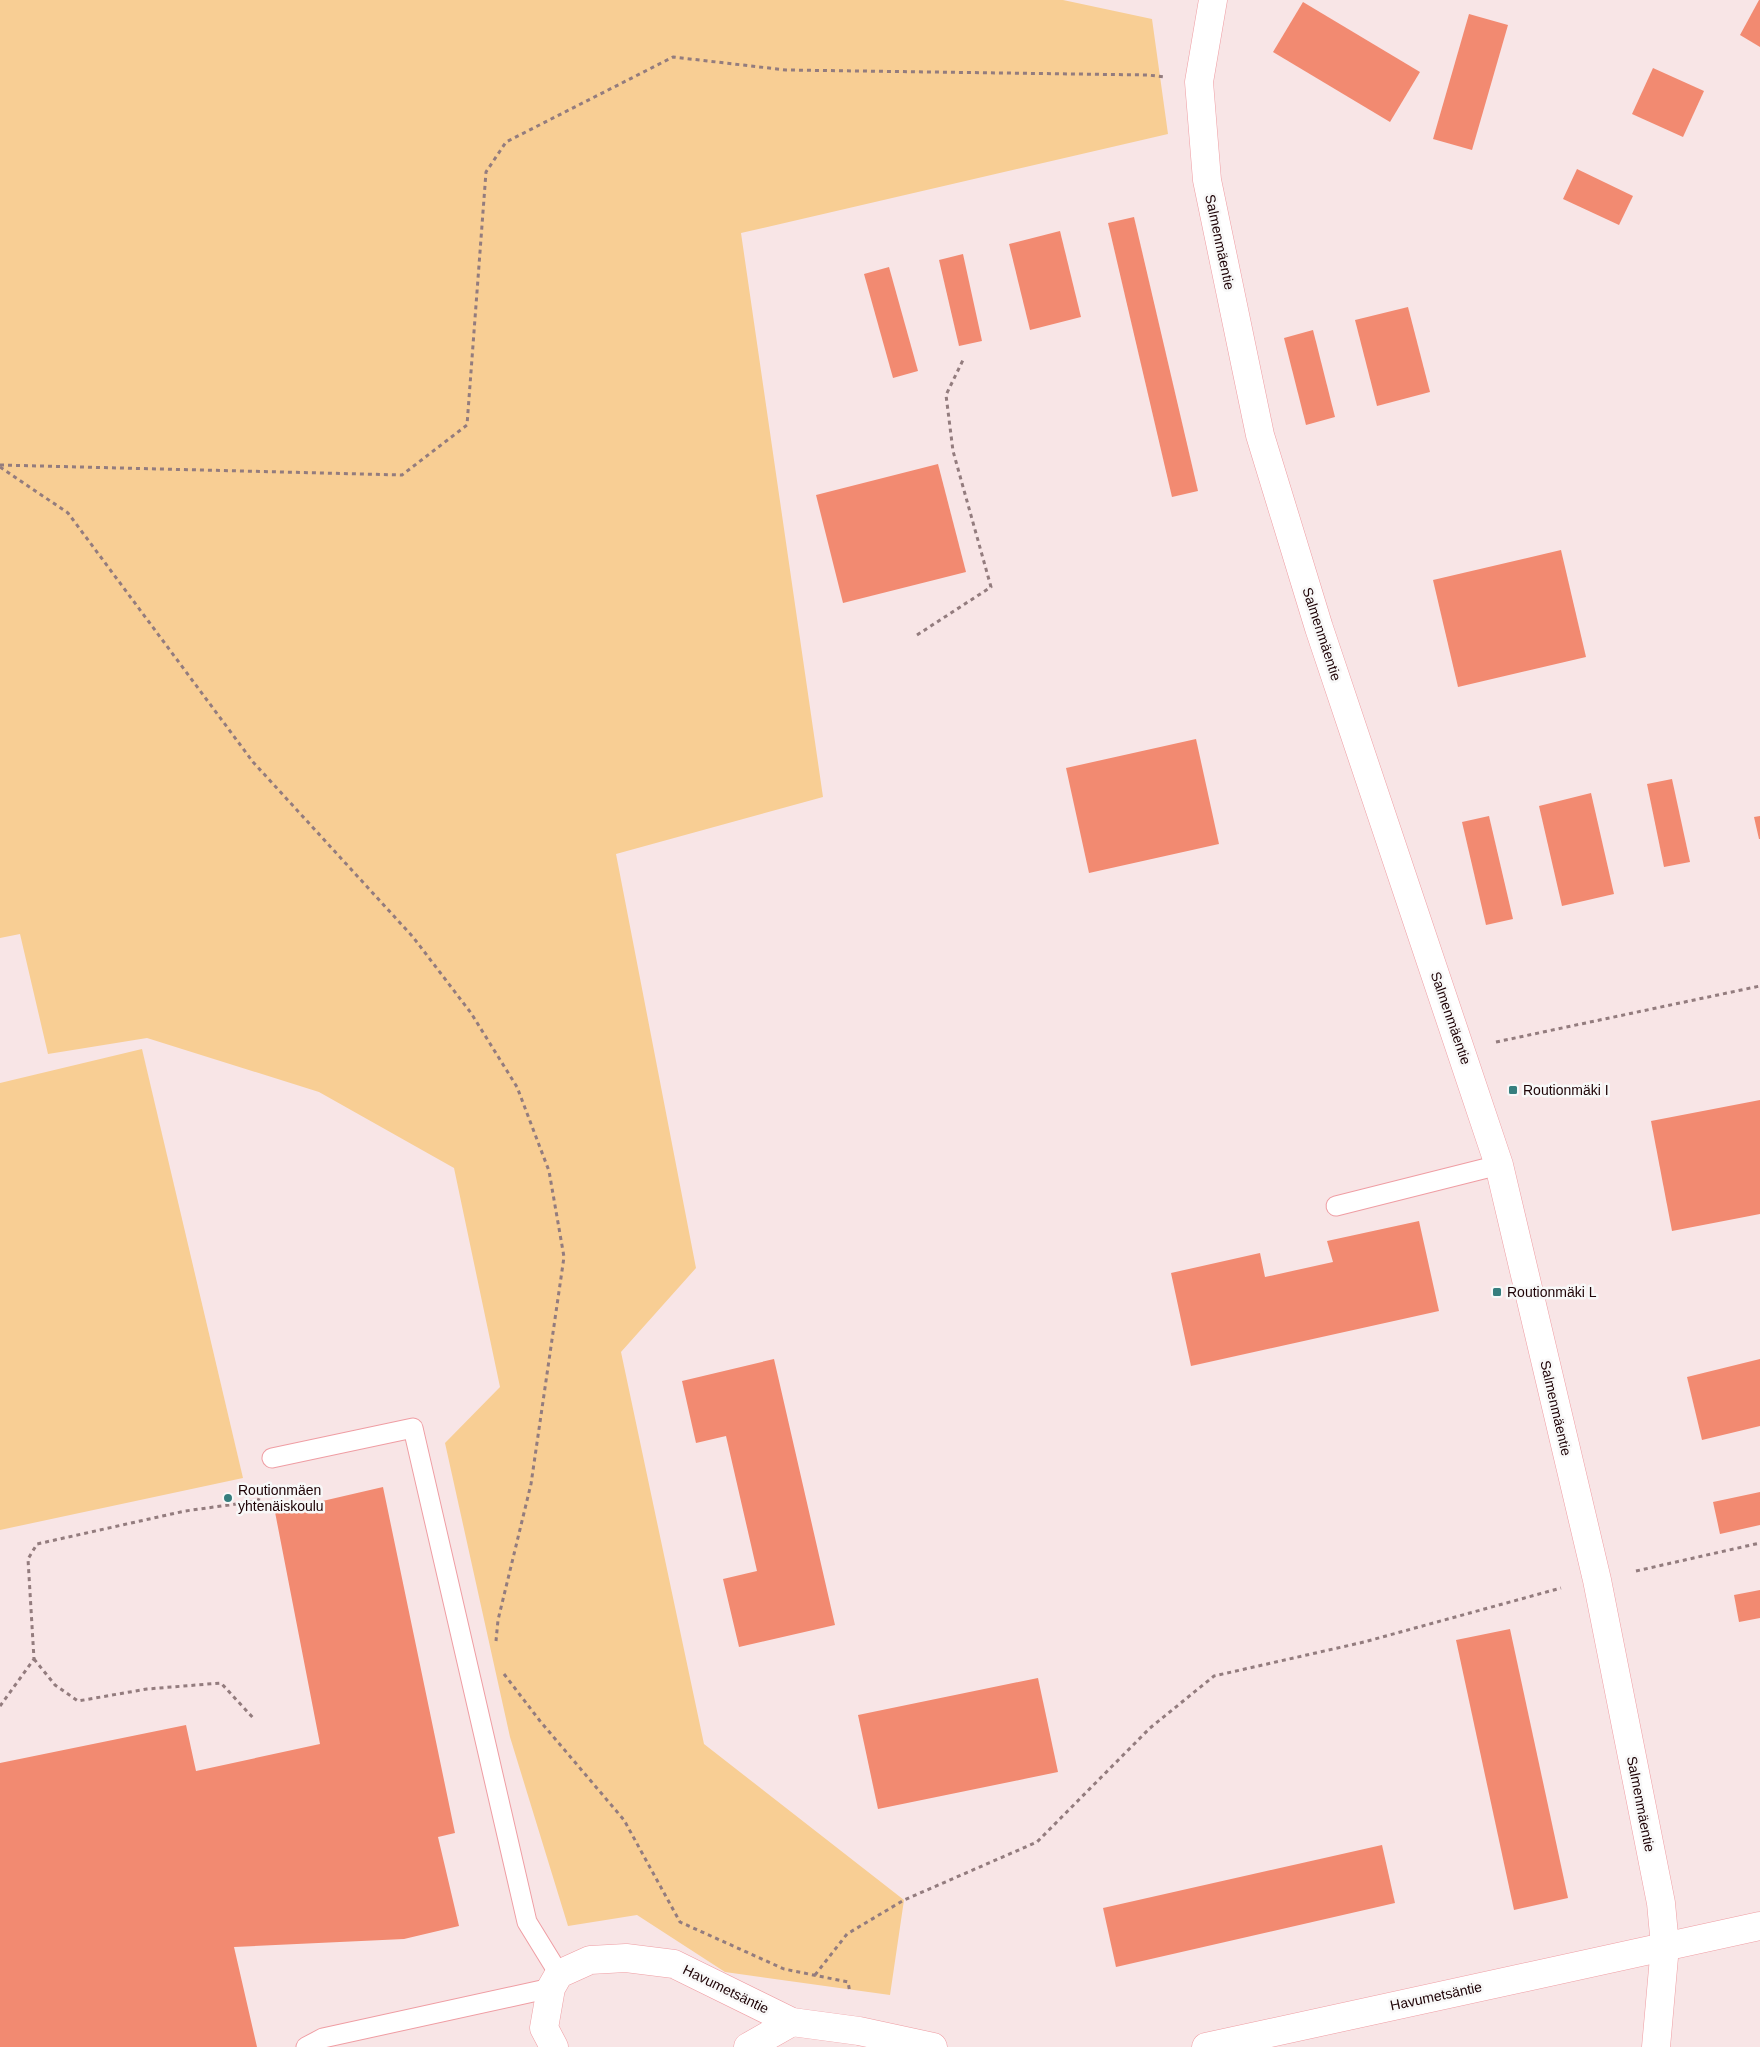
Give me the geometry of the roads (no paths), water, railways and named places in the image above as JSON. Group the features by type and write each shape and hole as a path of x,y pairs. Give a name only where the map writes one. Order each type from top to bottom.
{"street":[{"name":"Salmenmäentie","path":"1213,0 1199,82 1207,180 1260,435 1322,636 1500,1165 1597,1580 1661,1904 1665,1946 1656,2047"},
{"name":"Havumetsäntie","path":"1206,2047 1760,1926"},
{"name":"Havumetsäntie","path":"555,1981 590,1960 626,1958 674,1964 792,2022 859,2031 933,2047"},
{"path":"554,2047 544,2028 555,1981"},
{"name":"Havumetsäntie","path":"748,2047 792,2022"}],"lane":[{"path":"1336,1206 1500,1165"},
{"path":"272,1458 413,1428 527,1922 555,1981 324,2038 306,2047"}],"place":[{"name":"Routionmäki I","path":"1513,1090"},
{"name":"Routionmäki L","path":"1497,1292"},
{"name":"Routionmäen yhtenäiskoulu","path":"228,1498"}]}
